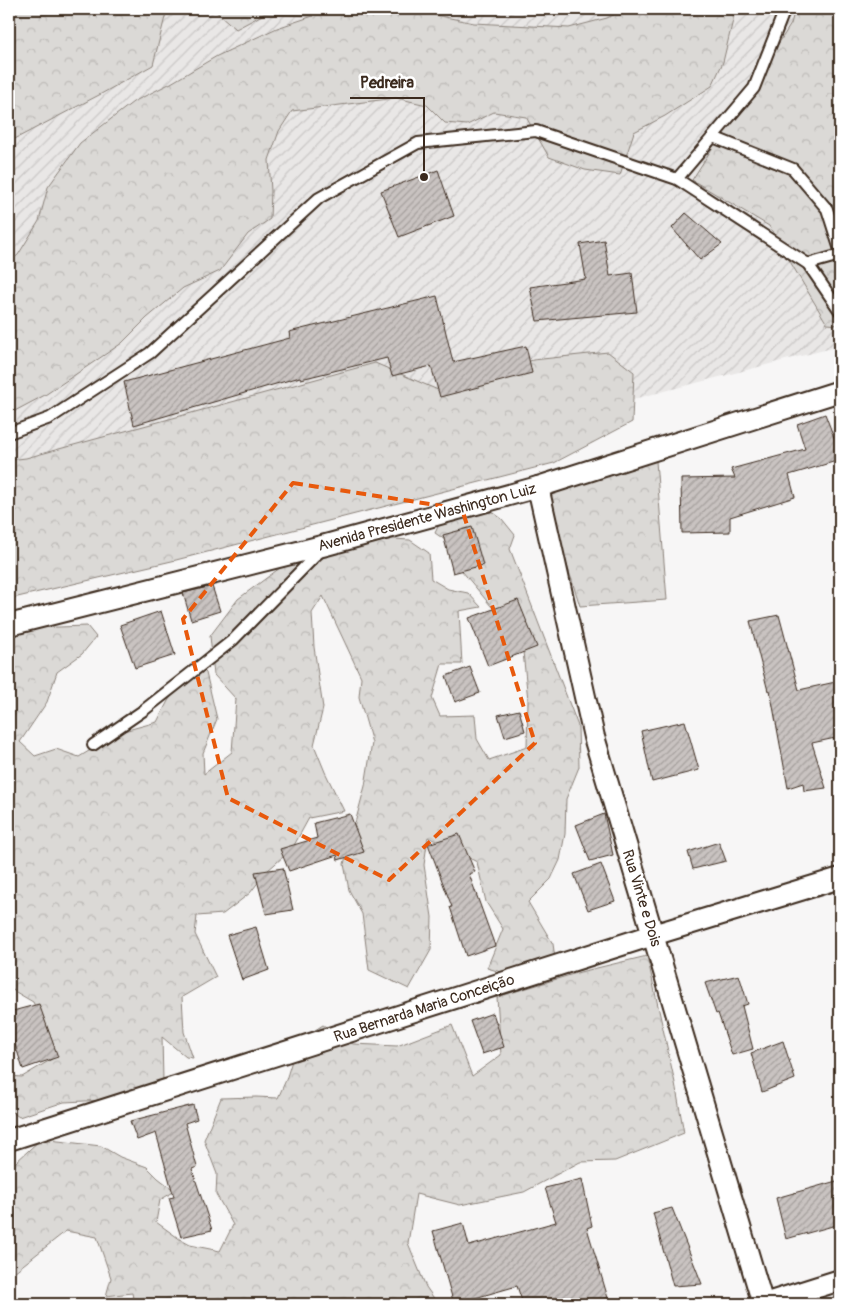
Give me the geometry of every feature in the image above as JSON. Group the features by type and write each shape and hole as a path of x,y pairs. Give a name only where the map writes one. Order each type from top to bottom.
{"street":[{"name":"Avenida Presidente Washington Luiz","path":"9,625 326,545 538,487 840,391"},
{"name":"Rua Vinte e Dois","path":"538,487 594,737 763,1304"},
{"name":"Rua Bernarda Maria Conceição","path":"9,1140 652,935 840,878"},
{"path":"763,1304 840,1280"}],"lane":[{"path":"677,178 754,88 785,9"},
{"path":"9,434 50,418 150,353 319,198 418,143 536,131 677,178 808,264 840,311"},
{"path":"712,137 794,169 827,209 840,250"},
{"path":"808,264 840,255"},
{"path":"93,745 144,710 233,640 326,545"}],"highlighted area":[{"path":"293,483 462,509 535,743 389,880 228,798 183,619"}],"shaded area":[{"path":"9,9 840,9 840,346 9,559"}],"green space":[{"path":"9,9 167,9 153,65 9,142"},
{"path":"213,9 469,9 431,14 474,23 569,28 607,18 626,9 734,9 723,62 712,86 665,116 634,132 620,175 585,170 549,157 526,117 494,112 467,125 445,123 427,105 396,98 292,111 279,131 269,160 270,219 248,234 220,271 183,288 147,318 122,343 45,395 9,414 9,262 18,255 39,221 48,187 80,143 133,102 171,83 217,56 277,28 313,16 264,14 236,29"},
{"path":"795,9 840,9 840,325 827,324 769,226 692,180 791,24"},
{"path":"608,352 634,372 632,422 554,463 176,560 9,599 9,460 26,458 375,363 438,390 533,360"},
{"path":"656,461 667,600 580,606 543,490"},
{"path":"487,508 502,519 515,535 510,549 578,726 579,767 566,799 565,834 560,860 551,879 528,902 553,944 555,958 508,974 487,968 503,929 486,902 477,862 428,837 424,865 432,917 431,950 409,989 369,970 362,914 349,890 344,864 365,786 372,743 359,697 361,677 323,596 312,613 314,647 323,708 314,745 344,811 309,818 292,849 267,871 250,893 223,914 197,916 195,934 216,977 182,997 184,1032 193,1058 186,1057 162,1037 163,1081 106,1100 64,1102 19,1117 9,1110 9,1076 22,1077 52,1059 46,1031 33,1002 9,988 9,636 31,628 87,626 96,637 82,654 57,672 47,702 20,742 35,756 56,749 79,757 120,732 157,722 168,701 195,661 206,673 217,719 203,753 204,774 232,752 236,699 214,675 210,636 238,599 288,562 393,539 410,540 429,553 431,579 448,589 468,593 481,607 459,611 462,664 442,664 432,698 440,716 475,715 477,739 489,760 527,747 528,700 522,642 462,571 467,555 435,533 443,516"},
{"path":"647,956 684,1133 615,1161 580,1162 524,1192 460,1205 416,1194 408,1243 426,1287 438,1304 134,1304 132,1293 106,1296 111,1278 97,1237 66,1231 9,1276 9,1166 41,1139 101,1146 120,1157 147,1167 175,1191 160,1200 156,1222 190,1245 220,1251 233,1225 216,1194 217,1174 204,1140 221,1098 278,1098 286,1080 298,1041 323,1025 353,1044 397,1046 452,1025 472,1076 501,1055 497,997 580,972"}],"building":[{"path":"438,170 454,216 399,237 381,191"},
{"path":"686,213 722,244 700,260 672,228"},
{"path":"604,240 610,276 632,273 637,312 537,321 530,287 586,279 580,244"},
{"path":"437,296 453,362 526,346 532,373 440,397 431,366 392,376 387,358 301,379 300,377 134,425 124,382 290,338 289,332"},
{"path":"825,414 840,453 840,460 789,475 795,497 730,517 730,532 682,533 681,479 735,478 731,469 805,449 797,424"},
{"path":"472,527 483,565 453,573 443,535"},
{"path":"212,586 220,611 191,620 183,593"},
{"path":"518,600 537,647 488,666 469,618"},
{"path":"161,611 175,655 135,668 120,625"},
{"path":"779,615 799,690 840,681 840,737 812,743 826,788 804,791 803,783 788,788 770,690 768,691 750,621"},
{"path":"470,667 480,693 455,702 446,676"},
{"path":"519,710 525,731 505,737 498,715"},
{"path":"685,721 699,770 652,782 641,731"},
{"path":"350,814 364,852 338,860 337,855 289,871 280,849 317,838 314,823"},
{"path":"604,814 613,855 590,861 576,825"},
{"path":"459,834 475,872 469,874 495,946 466,956 450,907 452,907 428,844"},
{"path":"719,842 726,861 693,869 688,852"},
{"path":"601,864 615,901 588,910 574,874"},
{"path":"283,868 293,910 266,914 255,872"},
{"path":"256,927 269,970 242,980 227,935"},
{"path":"739,975 748,1004 742,1006 753,1049 732,1055 718,1013 716,1014 705,983"},
{"path":"39,1004 58,1057 23,1069 9,1026 9,1012"},
{"path":"493,1013 504,1047 482,1054 470,1021"},
{"path":"783,1041 795,1079 762,1092 751,1053"},
{"path":"193,1105 197,1119 185,1123 197,1167 192,1169 212,1230 181,1237 169,1198 174,1197 156,1133 137,1140 130,1121"},
{"path":"582,1179 592,1226 587,1228 608,1298 587,1304 523,1304 517,1286 454,1304 433,1231 463,1223 469,1246 556,1222 545,1188"},
{"path":"840,1180 840,1224 786,1239 776,1198"},
{"path":"672,1208 702,1284 673,1286 653,1213"}],"place":[{"name":"Pedreira","path":"424,177"}]}
